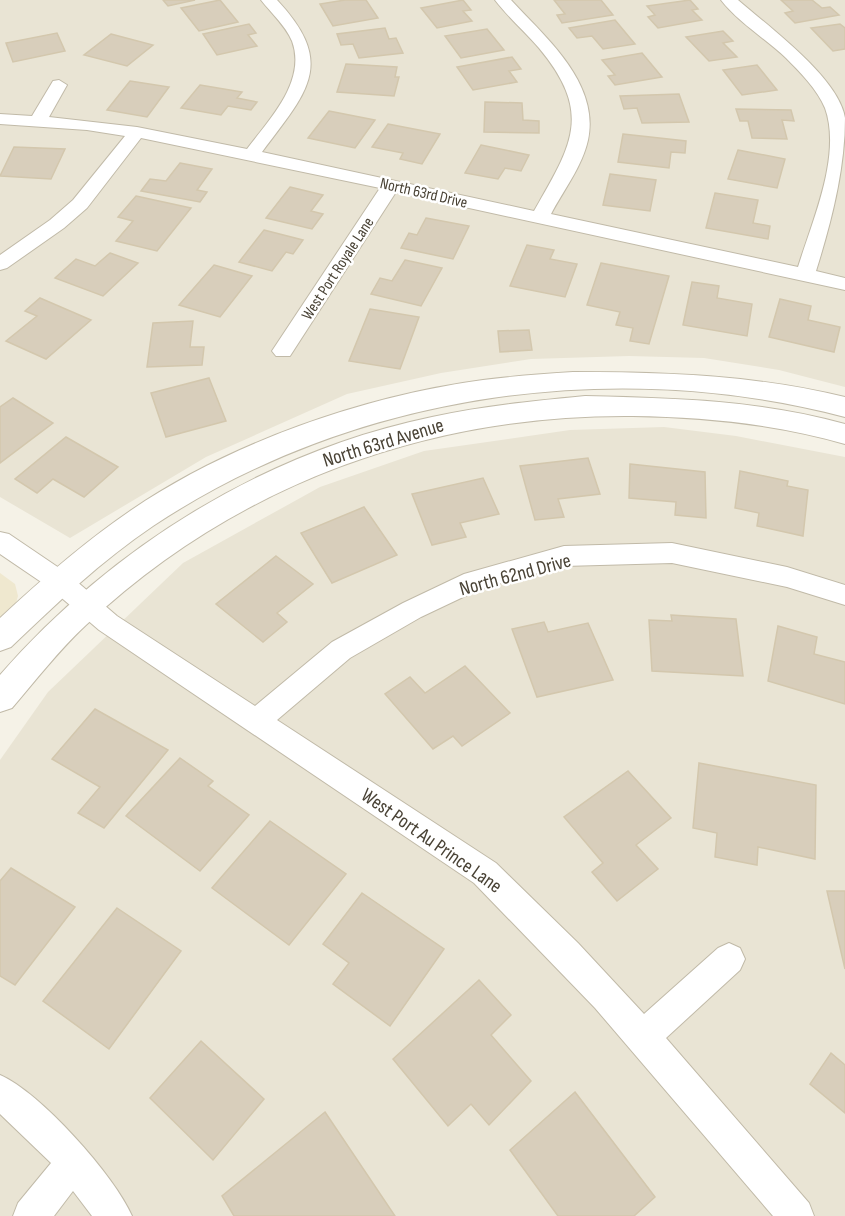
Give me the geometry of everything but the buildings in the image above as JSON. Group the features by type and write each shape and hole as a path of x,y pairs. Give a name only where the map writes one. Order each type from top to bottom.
{"street":[{"path":"251,155 300,86 304,62 302,42 288,18 269,0"},
{"path":"503,0 556,60 571,82 579,100 582,121 579,141 539,218"},
{"path":"729,0 817,82 838,122 839,145 835,172 805,275"},
{"path":"38,121 58,85"},
{"name":"North 63rd Drive","path":"0,119 137,132 845,284"},
{"path":"0,264 57,224 80,204 137,132"},
{"name":"West Port Royale Lane","path":"283,351 391,185"},
{"name":"North 63rd Avenue","path":"0,638 59,581 141,520 248,458 299,436 417,400 520,383 609,379 728,385 845,407"},
{"name":"North 63rd Avenue","path":"0,698 85,606 128,570 170,541 253,491 293,471 367,443 446,422 516,410 562,406 639,405 769,418 845,434"},
{"name":"West Port Au Prince Lane","path":"0,542 59,581 85,606 485,873 537,921 644,1037 796,1216"},
{"name":"North 62nd Drive","path":"256,721 341,650 412,610 472,580 564,556 672,553 787,577 845,595"},
{"path":"644,1037 729,959"},
{"path":"0,1092 28,1113 74,1162 114,1216"},
{"path":"31,1216 74,1162"}],"shaded area":[{"path":"0,0 845,0 845,387 779,370 704,358 629,356 531,359 441,373 347,394 206,457 70,538 0,497"},
{"path":"664,427 736,436 845,457 845,1216 0,1216 0,760 48,692 183,563 320,487 424,451 570,430"},
{"path":"0,573 15,584 18,596 16,603 0,621"}]}
